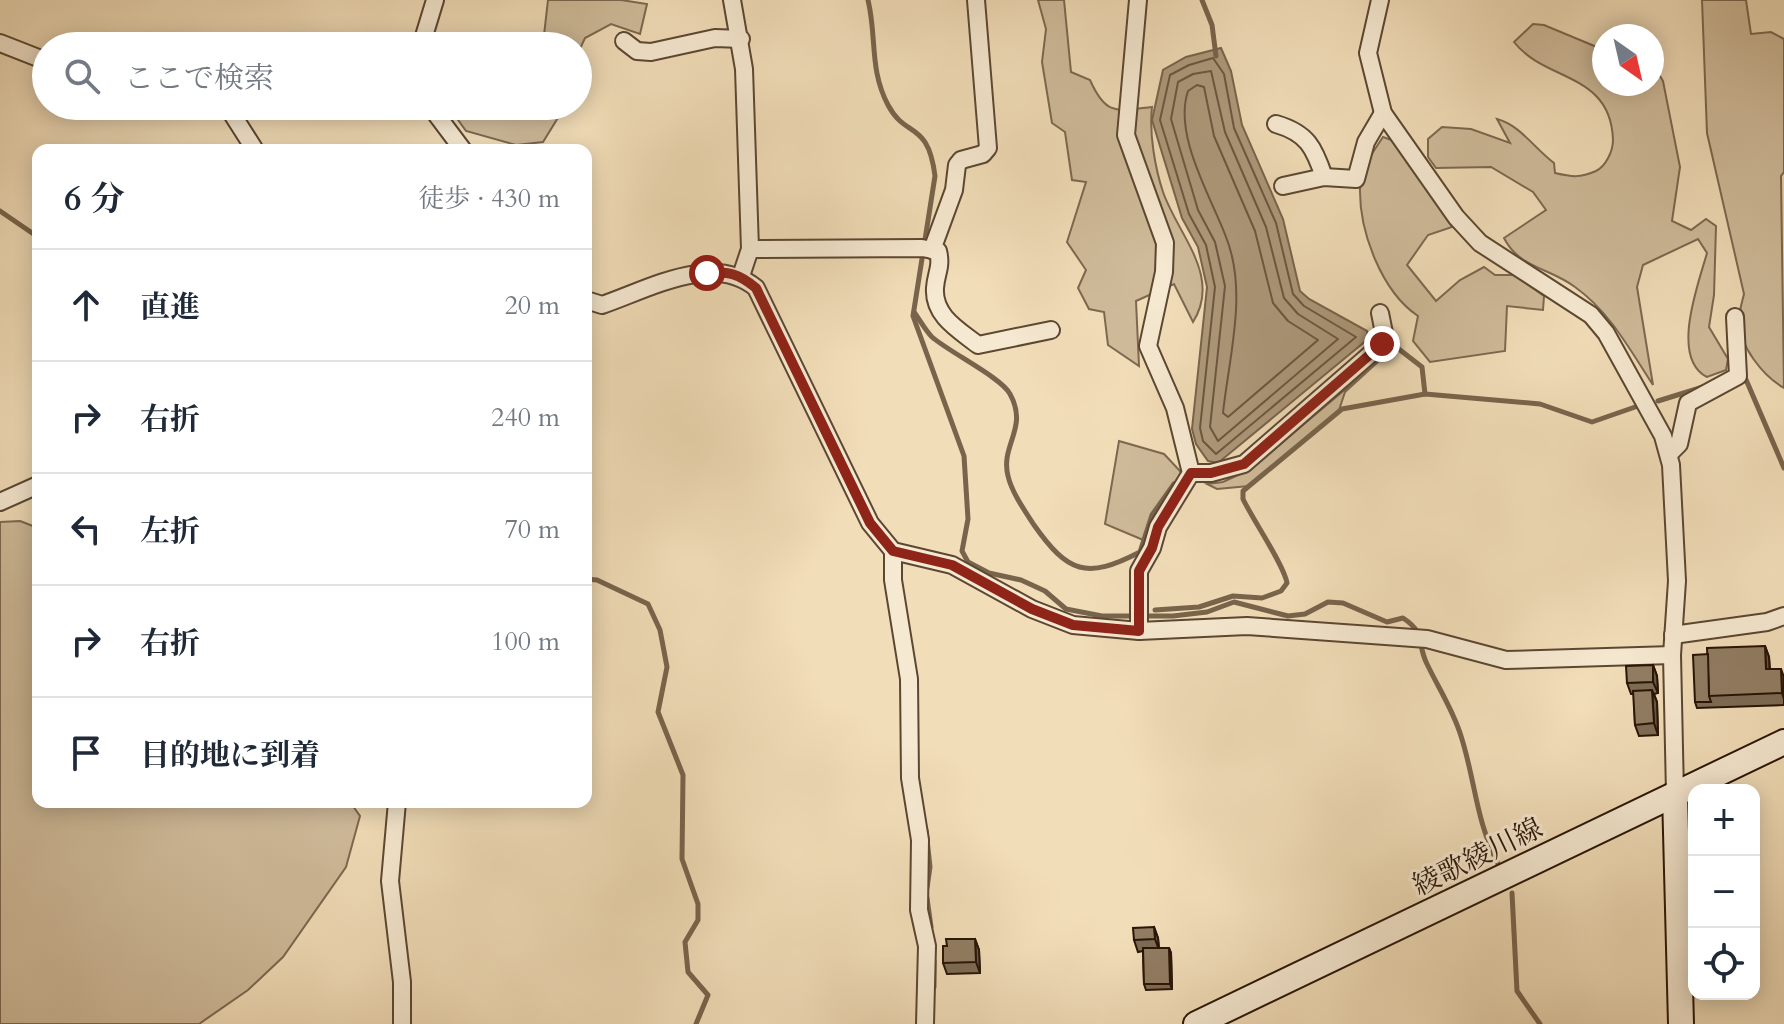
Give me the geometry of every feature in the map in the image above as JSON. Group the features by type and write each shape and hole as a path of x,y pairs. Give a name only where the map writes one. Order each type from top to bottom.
{"main road":[{"name":"綾歌綾川線","path":"1196,1024 1784,742"},
{"path":"1675,794 1681,1024"}],"street":[{"path":"425,32 435,0"},
{"path":"732,0 741,39 750,249 741,276"},
{"path":"927,249 954,190 957,165 961,160 983,154 988,148 976,0"},
{"path":"1138,0 1126,135 1165,243 1164,272 1148,346 1175,408 1191,473 1158,527 1152,548 1139,571 1139,622"},
{"path":"1380,0 1368,53 1383,113 1456,217 1480,243 1591,315 1654,415 1669,454 1677,581 1672,655 1675,794"},
{"path":"624,41 637,51 651,52 715,38 741,39"},
{"path":"0,43 32,56"},
{"path":"1283,186 1324,177 1356,179 1366,142 1383,113"},
{"path":"236,120 251,144"},
{"path":"440,120 458,144"},
{"path":"1276,124 1298,130 1316,154 1324,177"},
{"path":"750,249 938,251 942,267 935,285 936,303 946,320 978,345 1051,330"},
{"path":"592,302 602,305 707,273 726,271 741,276 756,288 870,523 893,551 952,565 1032,609 1073,625 1139,622 1247,626 1422,639 1506,660 1672,655"},
{"path":"1191,473 1211,473 1244,464 1382,344 1384,333 1380,313"},
{"path":"1669,454 1679,444 1688,403 1737,374 1735,317"},
{"path":"0,502 32,488"},
{"path":"893,551 893,580 909,679 910,778 920,840 919,910 927,946 925,1024"},
{"path":"1673,635 1767,622 1784,616"},
{"path":"396,808 390,881 402,982 402,1024"}],"shaded area":[{"path":"548,0 621,0 647,4 640,34 611,24 592,34 544,32"},
{"path":"1038,0 1064,0 1071,72 1090,80 1107,105 1121,110 1152,107 1152,139 1160,183 1200,272 1203,288 1201,305 1193,322 1174,284 1136,301 1139,366 1108,345 1104,312 1089,309 1078,288 1086,270 1067,242 1086,182 1072,180 1065,132 1052,123 1042,62 1046,29"},
{"path":"1702,0 1746,0 1751,34 1771,32 1784,39 1784,172 1781,176 1784,388 1768,376 1754,359 1740,330 1739,317 1744,294 1707,133"},
{"path":"1533,24 1544,25 1592,45 1592,93 1574,80 1542,65 1514,42"},
{"path":"1664,86 1680,167 1672,221 1691,230 1706,219 1716,226 1714,295 1709,327 1728,359 1726,370 1707,377 1696,368 1690,354 1688,338 1693,301 1707,253 1698,239 1643,265 1637,287 1653,385 1599,308 1575,287 1526,262 1510,248 1504,238 1546,210 1533,192 1491,167 1436,168 1428,157 1428,139 1442,127 1471,129 1510,143 1497,119 1520,132 1554,163 1555,173 1580,176 1596,171 1603,166 1613,144 1609,118 1595,96 1664,96"},
{"path":"458,120 557,120 543,142 512,144 466,131"},
{"path":"1383,137 1397,142 1452,227 1428,235 1407,265 1436,301 1460,280 1484,267 1495,275 1515,275 1544,296 1543,310 1507,306 1505,351 1430,362 1413,341 1418,316 1394,292 1375,260 1361,205 1362,174"},
{"path":"1379,361 1345,392 1339,410 1249,486 1217,489 1207,484 1223,482 1249,470"},
{"path":"1119,441 1164,454 1181,472 1178,484 1153,517 1148,542 1105,524"},
{"path":"20,521 32,526 32,808 354,808 360,816 346,867 283,957 248,990 199,1024 0,1024 0,522"}],"water":[{"path":"1221,48 1231,71 1242,125 1283,219 1300,291 1367,331 1368,339 1218,463 1208,461 1196,444 1192,429 1207,287 1198,247 1182,218 1152,120 1163,70 1186,57"}],"building":[{"path":"1765,646 1766,669 1781,669 1782,693 1709,696 1707,648"},
{"path":"1708,654 1711,702 1695,702 1693,655"},
{"path":"1653,665 1653,682 1627,683 1626,666"},
{"path":"1652,690 1654,723 1635,725 1633,691"},
{"path":"1154,927 1155,939 1134,940 1133,928"},
{"path":"946,939 975,939 976,962 943,963"},
{"path":"1143,948 1169,948 1170,984 1144,984"}],"waterway":[{"path":"868,0 882,92 895,116 922,138 932,158 935,176 913,316 964,456 968,519 962,551 968,562 989,573 1021,580 1045,591 1066,609 1102,616 1173,616 1207,612 1234,602 1288,616 1305,614 1328,602 1343,603 1387,622 1403,618 1418,634 1427,664 1458,726 1485,832 1499,866"},
{"path":"1202,0 1212,25 1216,56"},
{"path":"0,211 32,233"},
{"path":"914,312 932,337 997,380 1010,394 1017,417 1008,455 1010,482 1034,525 1068,562 1092,568 1121,561 1140,552 1152,515 1174,484"},
{"path":"1391,343 1422,367 1425,394"},
{"path":"1744,375 1784,468"},
{"path":"1658,401 1703,387"},
{"path":"1155,610 1199,607 1233,596 1262,598 1281,591 1287,583 1285,575 1243,499 1243,491 1342,409 1425,394 1540,404 1592,422 1638,406"},
{"path":"592,580 648,604 660,630 667,667 658,712 683,775 682,859 698,904 698,920 685,942 688,972 708,995 696,1024"},
{"path":"926,830 930,867 927,888"},
{"path":"1512,893 1517,991 1540,1024"},
{"path":"927,898 931,927"},
{"path":"934,961 934,987"}],"route":[{"path":"707,273 726,271 741,276 756,288 822,418 870,523 893,551 952,565 1032,609 1073,625 1139,631 1139,571 1152,548 1158,527 1191,473 1211,473 1244,464 1382,344"}]}
